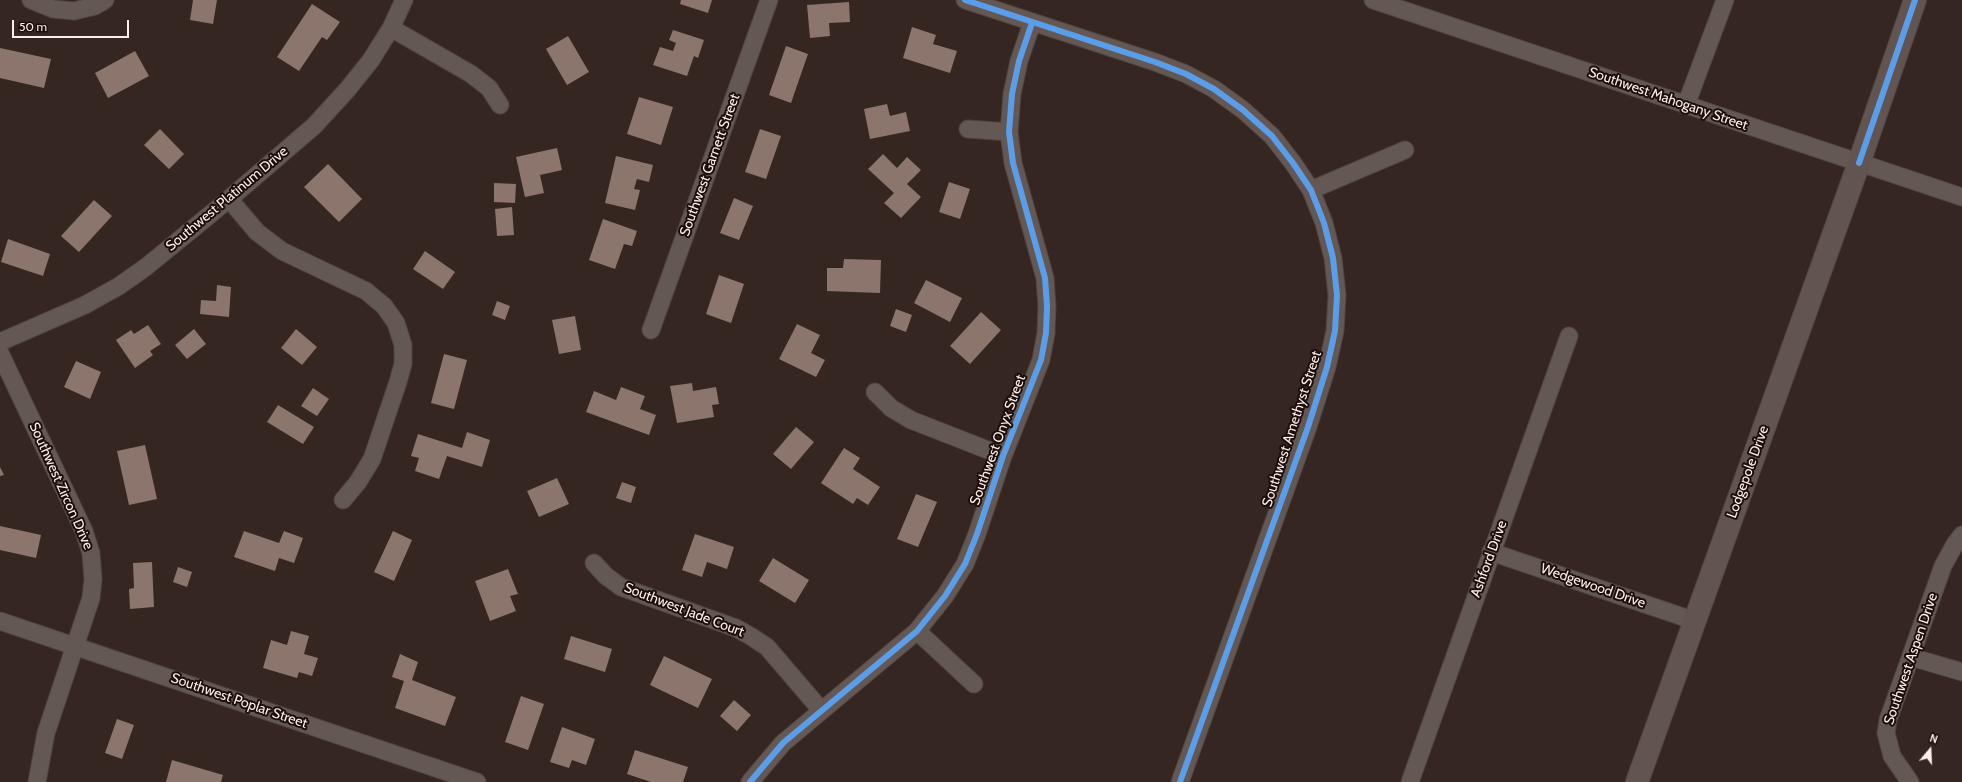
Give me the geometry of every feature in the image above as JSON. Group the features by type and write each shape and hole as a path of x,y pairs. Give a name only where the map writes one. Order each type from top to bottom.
{"street":[{"path":"31,0 53,9 74,11 95,6 104,0"},
{"name":"Southwest Platinum Drive","path":"0,342 85,305 119,286 146,267 229,199 314,126 347,90 371,60 391,28 404,0"},
{"name":"Southwest Garnett Street","path":"651,330 769,0"},
{"name":"Southwest Amethyst Street","path":"965,0 1155,62 1186,74 1214,89 1243,110 1272,136 1293,163 1311,190 1324,223 1333,258 1337,295 1334,331 1327,367 1308,427 1180,782"},
{"name":"Southwest Mahogany Street","path":"1374,0 1399,4 1686,105 1962,197"},
{"path":"1686,105 1725,0"},
{"name":"Lodgepole Drive","path":"1637,782 1859,163 1915,0"},
{"name":"Southwest Onyx Street","path":"750,782 783,743 917,631 945,596 965,564 977,534 1003,456 1041,360 1046,332 1047,306 1045,278 1012,163 1009,132 1012,94 1019,61 1032,23"},
{"path":"391,28 471,74 489,88 500,105"},
{"path":"968,129 1009,132"},
{"path":"1311,190 1405,150"},
{"path":"229,199 257,232 282,251 366,291 384,306 396,324 403,345 402,364 398,382 372,459 358,482 343,500"},
{"name":"Ashford Drive","path":"1410,782 1569,336"},
{"name":"Southwest Zircon Drive","path":"0,353 84,531 91,554 93,579 91,598 46,733 37,782"},
{"path":"875,392 890,408 911,420 1003,456"},
{"name":"Southwest Aspen Drive","path":"1910,782 1892,756 1886,733 1888,720 1943,566 1955,544 1962,535"},
{"name":"Wedgewood Drive","path":"1491,552 1695,620"},
{"name":"Southwest Jade Court","path":"594,563 606,576 621,587 736,628 752,637 767,647 821,710"},
{"name":"Southwest Poplar Street","path":"0,621 478,782"},
{"path":"917,631 974,684"},
{"path":"1911,656 1962,672"}],"building":[{"path":"193,0 217,0 213,24 190,20"},
{"path":"681,0 712,0 708,13 680,4"},
{"path":"849,2 850,22 829,23 830,36 810,38 807,5"},
{"path":"312,4 340,22 327,40 322,37 299,71 277,57"},
{"path":"912,27 936,35 933,44 957,51 950,73 903,58"},
{"path":"673,30 704,40 698,58 694,56 687,76 653,65 660,47 673,51 676,43 669,40"},
{"path":"568,36 589,72 567,85 546,49"},
{"path":"786,46 808,54 791,103 769,95"},
{"path":"0,48 51,59 44,88 0,78"},
{"path":"135,51 149,76 108,98 95,73"},
{"path":"639,97 673,107 661,145 627,134"},
{"path":"887,104 890,116 906,112 910,131 870,139 864,109"},
{"path":"160,129 184,154 169,169 144,145"},
{"path":"760,129 781,136 766,179 745,172"},
{"path":"557,148 562,170 540,175 544,193 525,197 516,157"},
{"path":"883,154 897,168 907,157 921,170 907,184 921,197 901,218 884,203 894,193 868,169"},
{"path":"616,156 653,165 649,182 637,179 634,189 640,190 635,210 605,203"},
{"path":"328,164 362,199 339,222 304,187"},
{"path":"949,182 970,189 960,219 939,212"},
{"path":"494,183 516,184 515,203 494,202"},
{"path":"734,198 753,206 739,240 720,233"},
{"path":"94,200 112,216 79,252 61,236"},
{"path":"512,207 514,235 497,236 495,209"},
{"path":"603,219 637,231 632,246 624,244 615,269 589,260"},
{"path":"8,239 50,254 43,276 1,262"},
{"path":"425,251 455,272 443,289 413,269"},
{"path":"844,259 881,260 880,293 827,291 827,268 843,268"},
{"path":"719,275 744,284 731,323 706,314"},
{"path":"926,280 962,298 950,322 914,303"},
{"path":"217,285 231,287 229,317 200,314 201,300 216,301"},
{"path":"497,301 510,306 505,320 492,315"},
{"path":"896,309 912,315 906,332 890,326"},
{"path":"981,312 1001,330 970,364 950,346"},
{"path":"575,316 581,350 559,354 552,320"},
{"path":"797,324 820,335 811,353 825,360 816,377 779,359"},
{"path":"148,325 161,344 150,351 153,355 135,368 116,340 131,330 134,334"},
{"path":"194,329 206,344 187,359 175,345"},
{"path":"296,329 317,347 302,365 281,348"},
{"path":"444,354 467,360 454,409 431,403"},
{"path":"76,361 101,372 90,399 64,387"},
{"path":"692,383 693,391 716,387 719,404 712,405 714,417 677,423 670,386"},
{"path":"621,387 645,396 640,409 656,415 649,435 586,412 594,391 616,400"},
{"path":"313,388 329,399 317,416 301,406"},
{"path":"278,405 314,427 303,444 267,422"},
{"path":"796,427 814,442 791,469 773,454"},
{"path":"467,432 490,440 482,467 447,456 439,479 415,471 419,458 411,456 418,434 462,448"},
{"path":"145,445 157,499 129,505 117,451"},
{"path":"844,448 860,458 853,469 880,487 868,505 857,498 853,504 821,483"},
{"path":"0,467 4,475 0,476"},
{"path":"557,478 569,504 539,517 527,491"},
{"path":"622,482 636,487 631,503 616,498"},
{"path":"916,494 937,502 918,547 897,539"},
{"path":"0,526 41,535 36,558 0,550"},
{"path":"244,531 279,543 284,531 303,538 294,563 279,558 275,571 234,557"},
{"path":"393,531 412,540 394,581 374,572"},
{"path":"695,534 734,547 727,569 707,562 702,577 682,570"},
{"path":"773,558 809,580 795,603 759,581"},
{"path":"152,562 154,607 130,609 129,589 134,588 133,563"},
{"path":"178,567 192,572 187,587 173,582"},
{"path":"508,569 518,594 510,596 516,611 490,621 475,581"},
{"path":"291,631 309,636 304,654 318,658 312,676 299,672 297,678 263,668 271,640 287,645"},
{"path":"571,636 612,649 605,672 564,659"},
{"path":"400,654 418,662 412,680 456,697 445,726 395,708 404,681 392,677"},
{"path":"664,656 712,679 698,708 650,685"},
{"path":"521,696 544,704 528,750 505,742"},
{"path":"734,700 751,715 737,731 720,716"},
{"path":"117,719 134,725 122,759 105,753"},
{"path":"562,727 595,739 586,765 572,760 569,768 550,762"},
{"path":"635,750 688,767 683,782 651,782 627,774"},
{"path":"172,760 223,775 221,782 166,782"}],"cycle path":[{"path":"965,0 1155,62 1186,74 1214,89 1243,110 1272,136 1293,163 1311,190 1324,223 1333,258 1337,295 1335,331 1327,367 1308,427 1180,782"},
{"path":"1859,163 1915,0"},
{"path":"750,782 783,743 917,631 945,596 965,564 977,534 1003,456 1041,360 1046,333 1047,306 1045,278 1013,163 1009,132 1012,94 1019,61 1032,23"}]}
